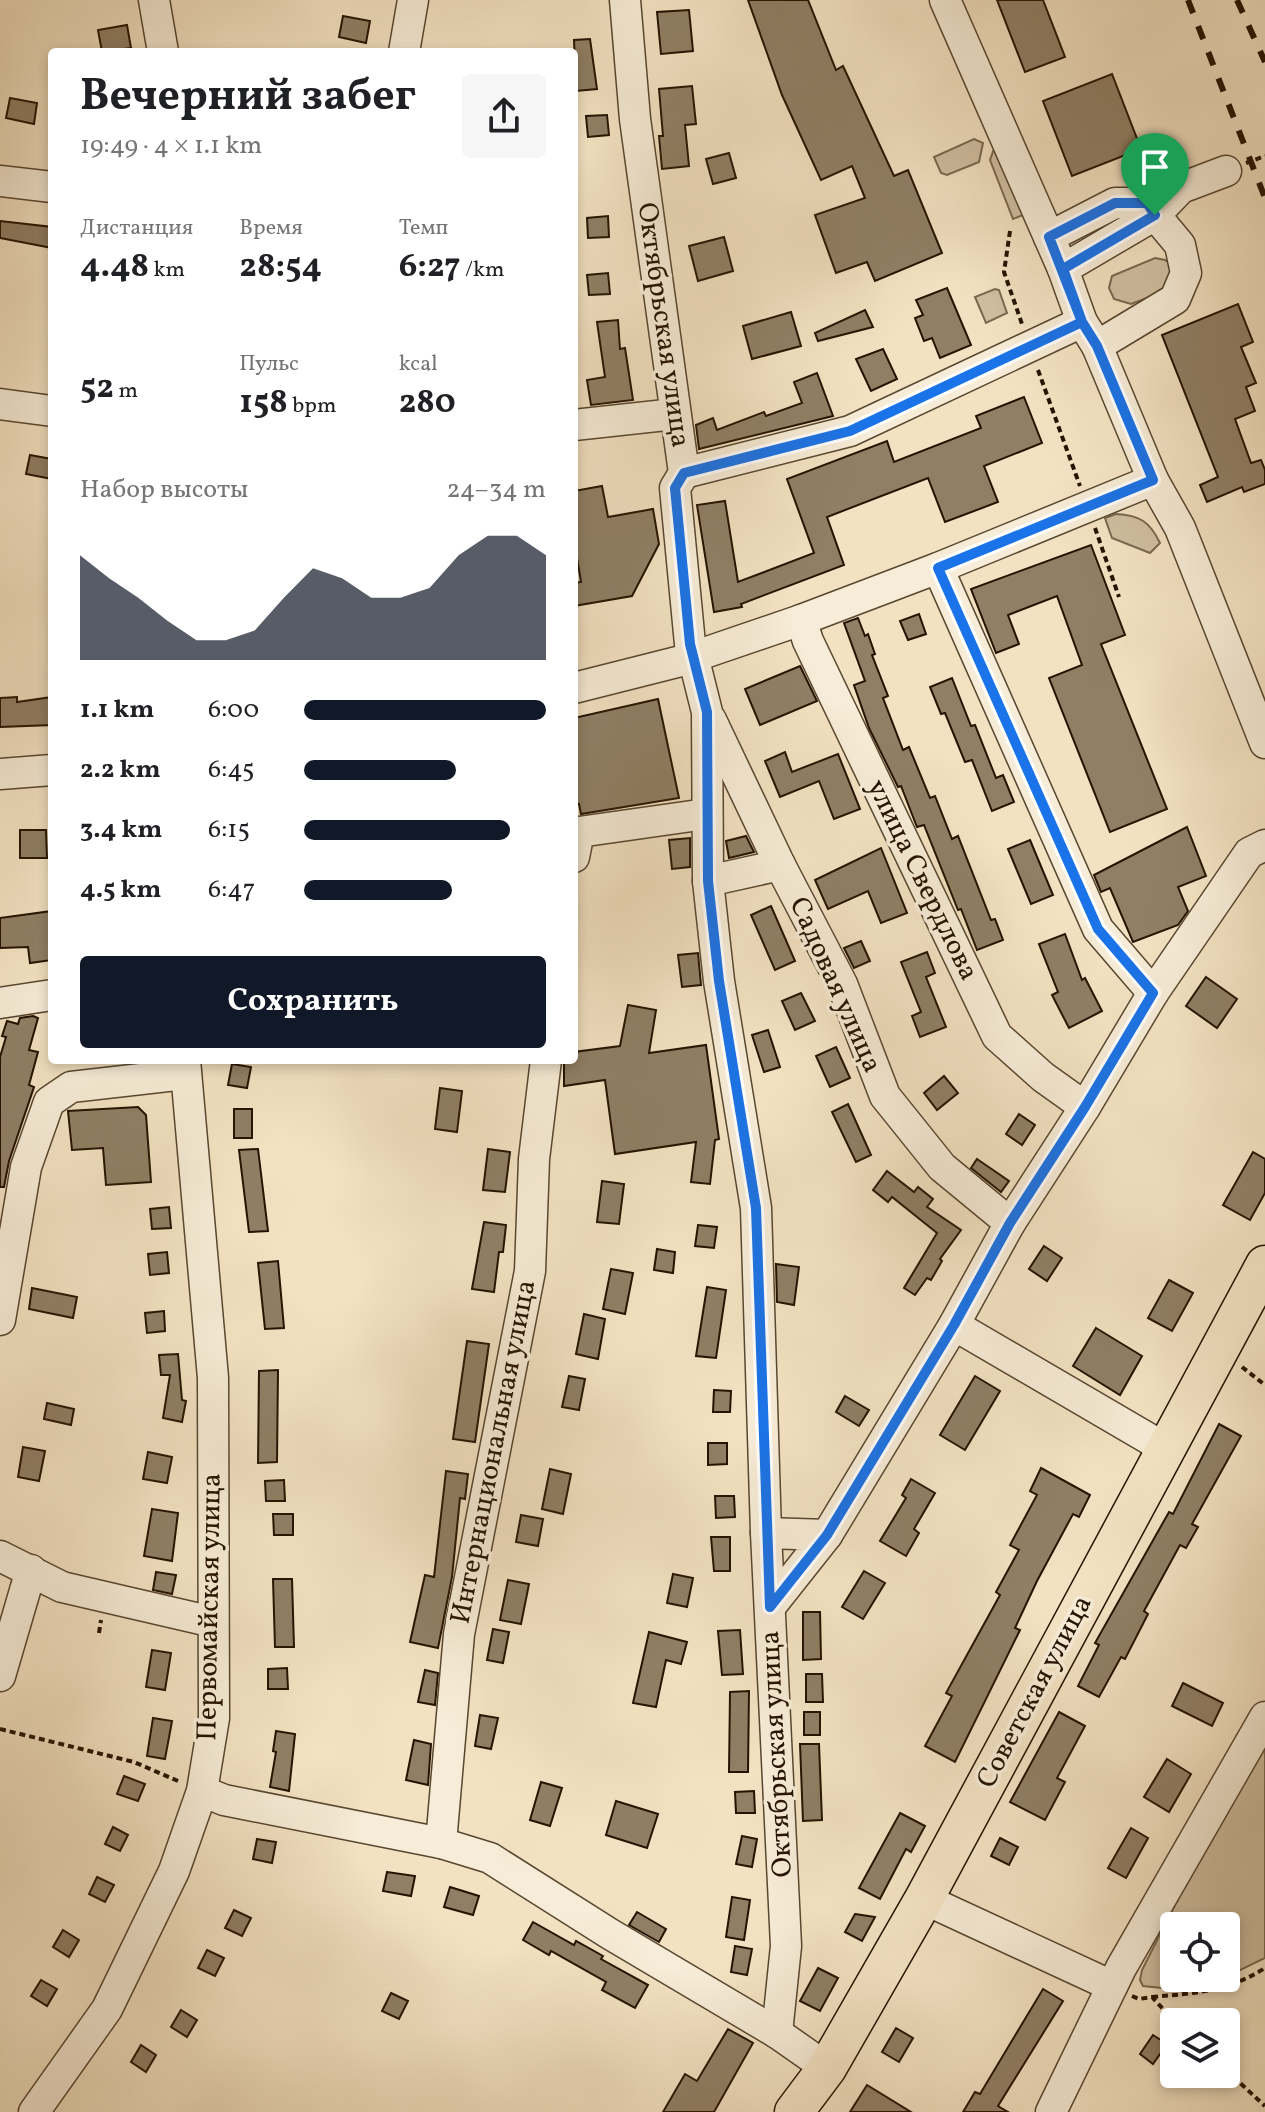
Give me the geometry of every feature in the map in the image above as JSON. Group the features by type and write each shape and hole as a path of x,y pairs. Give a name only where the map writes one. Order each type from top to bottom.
{"main road":[{"name":"Советская улица","path":"794,2112 827,2068 924,1899 1265,1265"}],"street":[{"path":"154,0 162,48"},
{"path":"405,48 413,0"},
{"name":"Октябрьская улица","path":"625,0 635,119 684,473 675,488 693,657 707,712 708,881 719,981 756,1208 766,1533 786,1946 777,2033"},
{"path":"945,0 1153,480 1180,528 1265,743"},
{"path":"1063,269 1155,215 1181,188 1226,171"},
{"path":"0,181 48,187"},
{"path":"684,473 850,431 1175,299 1186,273 1180,245 1147,203 1115,203 1049,237"},
{"path":"0,404 48,410"},
{"path":"578,425 675,414"},
{"path":"578,687 693,657 801,620 1153,480"},
{"path":"938,568 1098,929 1153,993"},
{"name":"улица Свердлова","path":"801,620 814,655 997,1036 1043,1077 1085,1107"},
{"name":"Садовая улица","path":"707,712 780,865 842,984 885,1096 942,1167 1010,1223"},
{"path":"0,774 48,770"},
{"path":"578,840 706,814"},
{"path":"770,1607 827,1535 954,1325 1010,1223 1085,1107 1153,993 1249,853 1265,845"},
{"path":"708,881 780,865"},
{"path":"2,1009 48,996"},
{"name":"Интернациональная улица","path":"441,1843 459,1634 530,1271 534,1159 546,1064"},
{"path":"0,1320 26,1167 49,1102 71,1087 185,1067"},
{"name":"Первомайская улица","path":"34,2112 107,2009 174,1871 202,1791 214,1718 213,1378 185,1067"},
{"path":"954,1325 1151,1440 1163,1453"},
{"path":"766,1533 827,1535"},
{"path":"0,1556 62,1587 213,1622"},
{"path":"0,1676 31,1570"},
{"path":"1051,2112 1109,1993 1265,1717"},
{"path":"202,1791 224,1800 441,1843 490,1858 777,2033 827,2068"},
{"path":"924,1899 1109,1993"}],"path":[{"path":"1094,526 1119,597"},
{"path":"1237,1363 1265,1385"},
{"path":"0,1729 134,1762 202,1791"},
{"path":"1109,1993 1139,1999 1199,1993 1242,1983 1265,1968"},
{"path":"1152,1997 1162,2008"},
{"path":"1240,2083 1265,2106"}],"shaded area":[{"path":"974,139 983,143 979,162 947,175 941,173 934,157"},
{"path":"995,146 1023,215 1013,219 990,160"},
{"path":"1155,258 1172,265 1168,290 1131,304 1114,299 1109,288 1112,276"},
{"path":"999,290 1007,313 986,323 975,297"},
{"path":"1116,514 1143,521 1160,543 1150,553 1112,538 1105,518"},
{"path":"1265,1744 1265,1958 1240,1970 1240,1912 1171,1912"},
{"path":"1160,1934 1160,1988 1143,1986 1140,1980"}],"building":[{"path":"748,0 808,0 836,70 843,66 894,176 908,170 942,253 875,281 867,262 836,273 815,215 865,198 852,166 821,180 782,95"},
{"path":"997,0 1043,0 1065,57 1025,72"},
{"path":"689,10 693,51 661,54 657,12"},
{"path":"343,16 370,21 366,43 339,37"},
{"path":"127,25 131,48 101,48 98,30"},
{"path":"590,39 597,89 578,91 578,48 574,48 574,40"},
{"path":"1112,74 1141,149 1072,176 1043,101"},
{"path":"692,86 696,124 685,125 689,166 662,169 659,89"},
{"path":"10,98 37,103 34,124 6,118"},
{"path":"607,115 609,135 588,137 586,116"},
{"path":"729,153 736,178 713,184 706,159"},
{"path":"608,216 609,237 588,238 587,218"},
{"path":"0,221 48,227 48,247 0,238"},
{"path":"724,237 733,271 698,281 689,246"},
{"path":"608,273 610,294 589,295 587,275"},
{"path":"947,288 971,345 940,358 932,338 924,341 915,318 923,315 916,300"},
{"path":"1238,304 1253,342 1241,347 1256,383 1246,387 1255,411 1235,419 1251,463 1261,460 1265,484 1244,492 1242,487 1207,502 1200,485 1218,477 1162,335"},
{"path":"865,310 873,327 818,341 815,333"},
{"path":"791,312 801,346 752,359 743,326"},
{"path":"618,320 620,349 625,348 633,400 591,405 587,380 605,377 597,322"},
{"path":"883,349 897,379 871,391 856,359"},
{"path":"817,373 833,416 699,449 696,425 713,418 717,430 764,412 766,416 802,403 794,382"},
{"path":"1024,397 1042,443 984,466 998,502 945,522 928,478 827,517 844,565 741,604 742,607 714,612 697,505 725,501 738,582 814,553 787,479 887,441 894,462 981,428 976,416"},
{"path":"30,455 48,458 48,478 26,474"},
{"path":"602,486 608,517 653,509 659,544 632,596 578,605 578,582 581,582 578,564 578,490"},
{"path":"1091,545 1125,635 1101,644 1167,809 1110,832 1049,678 1082,665 1057,596 1008,615 1019,644 996,653 971,589"},
{"path":"919,614 926,634 908,640 900,621"},
{"path":"858,618 875,654 872,655 888,696 883,698 903,750 909,747 930,798 935,796 952,839 958,836 991,920 995,919 1003,940 977,950 924,825 917,827 901,786 898,787 869,728 854,685 865,681 844,623"},
{"path":"800,666 817,701 760,725 745,689"},
{"path":"952,678 996,778 1003,775 1014,802 992,811 972,760 965,762 945,713 941,714 930,687"},
{"path":"17,697 17,702 48,698 48,725 0,727 0,698"},
{"path":"658,699 679,798 581,814 578,804 578,717"},
{"path":"785,752 792,772 838,754 860,809 834,819 819,781 780,797 765,761"},
{"path":"1187,827 1206,876 1178,887 1188,911 1178,925 1133,942 1110,888 1101,892 1094,875"},
{"path":"20,830 46,830 47,858 20,858"},
{"path":"746,836 754,852 729,858 726,841"},
{"path":"690,838 690,867 672,869 669,840"},
{"path":"1030,840 1053,895 1031,904 1008,849"},
{"path":"881,848 907,913 881,923 868,891 828,909 815,880"},
{"path":"771,906 795,961 775,970 751,915"},
{"path":"48,912 48,961 30,963 28,947 0,948 0,918"},
{"path":"1065,934 1082,980 1085,978 1102,1011 1069,1028 1052,995 1058,992 1039,944"},
{"path":"861,941 870,961 854,968 844,948"},
{"path":"927,952 935,973 926,977 946,1027 920,1037 912,1016 921,1012 901,962"},
{"path":"698,953 701,985 682,987 678,955"},
{"path":"1206,977 1237,999 1217,1028 1186,1006"},
{"path":"801,993 815,1021 795,1030 782,1001"},
{"path":"628,1005 656,1010 649,1053 706,1045 719,1139 715,1140 710,1184 691,1182 696,1142 615,1154 605,1080 564,1086 564,1064 578,1064 578,1051 620,1046"},
{"path":"20,1018 38,1018 29,1050 38,1052 29,1085 34,1087 9,1161 4,1187 0,1187 0,1057 6,1037 2,1036 7,1021 18,1024"},
{"path":"768,1030 780,1067 764,1072 752,1035"},
{"path":"836,1047 850,1078 830,1087 816,1056"},
{"path":"232,1064 251,1067 247,1088 228,1085"},
{"path":"944,1076 958,1093 937,1110 924,1093"},
{"path":"440,1088 462,1091 457,1132 435,1129"},
{"path":"848,1104 871,1155 856,1162 832,1112"},
{"path":"138,1107 146,1115 151,1182 106,1185 103,1148 72,1150 68,1111"},
{"path":"234,1109 252,1109 252,1138 234,1138"},
{"path":"1019,1114 1035,1125 1022,1145 1006,1134"},
{"path":"258,1149 268,1231 249,1232 239,1150"},
{"path":"488,1149 510,1152 505,1192 483,1190"},
{"path":"1253,1152 1265,1159 1265,1193 1250,1220 1223,1205"},
{"path":"977,1159 1009,1181 1001,1192 971,1168"},
{"path":"887,1171 914,1192 918,1187 933,1199 927,1207 961,1230 940,1259 942,1261 931,1280 927,1278 915,1295 904,1288 937,1233 892,1197 888,1202 873,1190"},
{"path":"602,1181 624,1184 619,1224 597,1222"},
{"path":"169,1207 171,1228 152,1229 150,1209"},
{"path":"484,1222 506,1225 494,1292 472,1289"},
{"path":"698,1225 717,1227 714,1248 695,1246"},
{"path":"1044,1246 1062,1258 1047,1281 1029,1269"},
{"path":"657,1249 675,1252 673,1273 654,1270"},
{"path":"167,1252 169,1273 150,1275 148,1254"},
{"path":"278,1261 284,1328 265,1329 258,1263"},
{"path":"776,1264 799,1267 794,1305 777,1302"},
{"path":"611,1269 633,1273 625,1314 603,1309"},
{"path":"1169,1280 1193,1293 1172,1331 1148,1318"},
{"path":"707,1287 726,1290 716,1358 696,1356"},
{"path":"32,1288 77,1297 73,1318 29,1309"},
{"path":"164,1311 165,1331 147,1333 145,1313"},
{"path":"584,1314 605,1319 598,1359 576,1354"},
{"path":"1096,1328 1142,1356 1120,1395 1073,1366"},
{"path":"467,1341 489,1344 475,1442 453,1439"},
{"path":"178,1354 182,1400 186,1401 182,1422 163,1418 170,1375 161,1375 159,1355"},
{"path":"278,1370 277,1462 258,1463 259,1371"},
{"path":"569,1376 585,1379 579,1410 562,1407"},
{"path":"975,1376 1000,1391 965,1450 940,1435"},
{"path":"714,1390 731,1391 730,1412 713,1412"},
{"path":"845,1396 869,1410 859,1426 836,1412"},
{"path":"47,1403 74,1409 71,1425 44,1419"},
{"path":"1219,1424 1241,1436 1192,1524 1198,1527 1186,1548 1180,1545 1144,1611 1148,1614 1125,1659 1121,1657 1099,1697 1078,1686 1099,1645 1095,1643 1169,1512 1173,1514"},
{"path":"708,1443 727,1443 727,1464 708,1465"},
{"path":"23,1447 45,1451 39,1481 18,1477"},
{"path":"148,1452 172,1457 167,1483 143,1479"},
{"path":"1041,1468 1090,1495 1079,1517 1073,1514 1037,1581 1015,1628 1020,1630 955,1762 925,1746 952,1696 946,1693 1000,1595 996,1592 1019,1550 1010,1545 1037,1495 1030,1491"},
{"path":"550,1469 571,1474 563,1514 542,1509"},
{"path":"446,1471 468,1474 465,1499 460,1498 452,1577 438,1648 410,1642 425,1575 434,1577"},
{"path":"911,1479 935,1493 914,1529 919,1533 906,1556 880,1541 906,1498 902,1495"},
{"path":"284,1480 285,1501 266,1501 265,1481"},
{"path":"715,1496 734,1496 735,1517 716,1518"},
{"path":"152,1509 178,1513 172,1561 144,1556"},
{"path":"273,1514 293,1514 293,1535 274,1535"},
{"path":"521,1515 543,1519 538,1546 516,1542"},
{"path":"711,1537 730,1537 730,1571 714,1571"},
{"path":"864,1571 885,1583 863,1619 842,1607"},
{"path":"156,1572 176,1575 172,1594 153,1590"},
{"path":"673,1574 693,1578 687,1607 667,1603"},
{"path":"273,1579 292,1579 294,1647 275,1647"},
{"path":"508,1580 529,1584 521,1624 500,1620"},
{"path":"803,1612 820,1612 821,1659 803,1660"},
{"path":"493,1629 509,1632 503,1663 487,1660"},
{"path":"740,1630 743,1674 722,1675 718,1631"},
{"path":"649,1632 687,1642 681,1664 666,1660 656,1707 633,1703"},
{"path":"152,1650 171,1653 165,1690 146,1687"},
{"path":"287,1668 288,1689 268,1689 268,1669"},
{"path":"425,1670 438,1673 435,1705 418,1702"},
{"path":"806,1674 822,1674 823,1702 806,1702"},
{"path":"1183,1683 1223,1703 1212,1726 1172,1706"},
{"path":"749,1691 748,1772 729,1772 730,1692"},
{"path":"804,1712 820,1712 820,1735 804,1735"},
{"path":"1059,1712 1085,1726 1057,1778 1065,1782 1045,1820 1010,1802"},
{"path":"480,1715 498,1718 491,1749 475,1746"},
{"path":"153,1718 172,1721 165,1759 147,1756"},
{"path":"276,1731 295,1734 289,1791 270,1787"},
{"path":"414,1740 431,1744 428,1785 406,1780"},
{"path":"800,1744 819,1744 822,1820 803,1821"},
{"path":"1167,1759 1191,1774 1169,1812 1144,1797"},
{"path":"124,1776 145,1784 138,1801 117,1794"},
{"path":"541,1782 562,1788 550,1826 530,1820"},
{"path":"754,1791 755,1813 736,1813 735,1792"},
{"path":"616,1801 658,1814 647,1848 606,1835"},
{"path":"900,1813 925,1826 911,1852 906,1849 880,1899 859,1888"},
{"path":"113,1827 128,1835 120,1851 105,1844"},
{"path":"1131,1828 1148,1838 1126,1878 1108,1868"},
{"path":"742,1836 757,1839 752,1867 736,1864"},
{"path":"1000,1838 1018,1847 1009,1865 991,1856"},
{"path":"257,1839 276,1842 272,1863 253,1859"},
{"path":"387,1872 415,1876 411,1896 383,1891"},
{"path":"97,1877 114,1885 105,1902 89,1894"},
{"path":"450,1887 479,1896 473,1915 444,1907"},
{"path":"732,1897 750,1900 744,1940 726,1937"},
{"path":"234,1910 251,1918 242,1936 225,1928"},
{"path":"637,1912 666,1929 659,1942 629,1925"},
{"path":"855,1914 875,1917 862,1941 845,1932"},
{"path":"533,1922 574,1945 576,1941 648,1985 635,2008 602,1990 606,1982 551,1951 549,1955 523,1940"},
{"path":"63,1930 79,1940 69,1957 53,1947"},
{"path":"735,1946 752,1949 747,1975 731,1972"},
{"path":"207,1950 224,1958 215,1976 198,1968"},
{"path":"818,1968 838,1978 820,2011 800,2001"},
{"path":"41,1980 57,1989 47,2006 31,1996"},
{"path":"1043,1989 1063,2001 998,2106 1008,2112 963,2112 975,2092 980,2094"},
{"path":"391,1993 408,2001 399,2019 382,2011"},
{"path":"181,2010 197,2020 187,2037 171,2027"},
{"path":"896,2028 913,2038 899,2062 882,2052"},
{"path":"728,2029 753,2043 714,2112 663,2112 685,2074 697,2081"},
{"path":"1153,2035 1160,2040 1160,2054 1153,2064 1140,2054"},
{"path":"141,2045 156,2055 146,2072 131,2062"},
{"path":"867,2085 911,2112 850,2112"}],"railway":[{"path":"1188,0 1265,198"},
{"path":"1237,0 1265,62"}],"route":[{"path":"1155,215 1063,269 1082,322 850,431 684,473 675,488 690,644 707,712 708,881 719,981 756,1208 770,1607 827,1535 954,1325 1010,1223 1085,1107 1153,993 1098,929 938,568 1153,480 1097,346 1082,322 1049,237 1115,203 1147,203 1155,215"}]}
